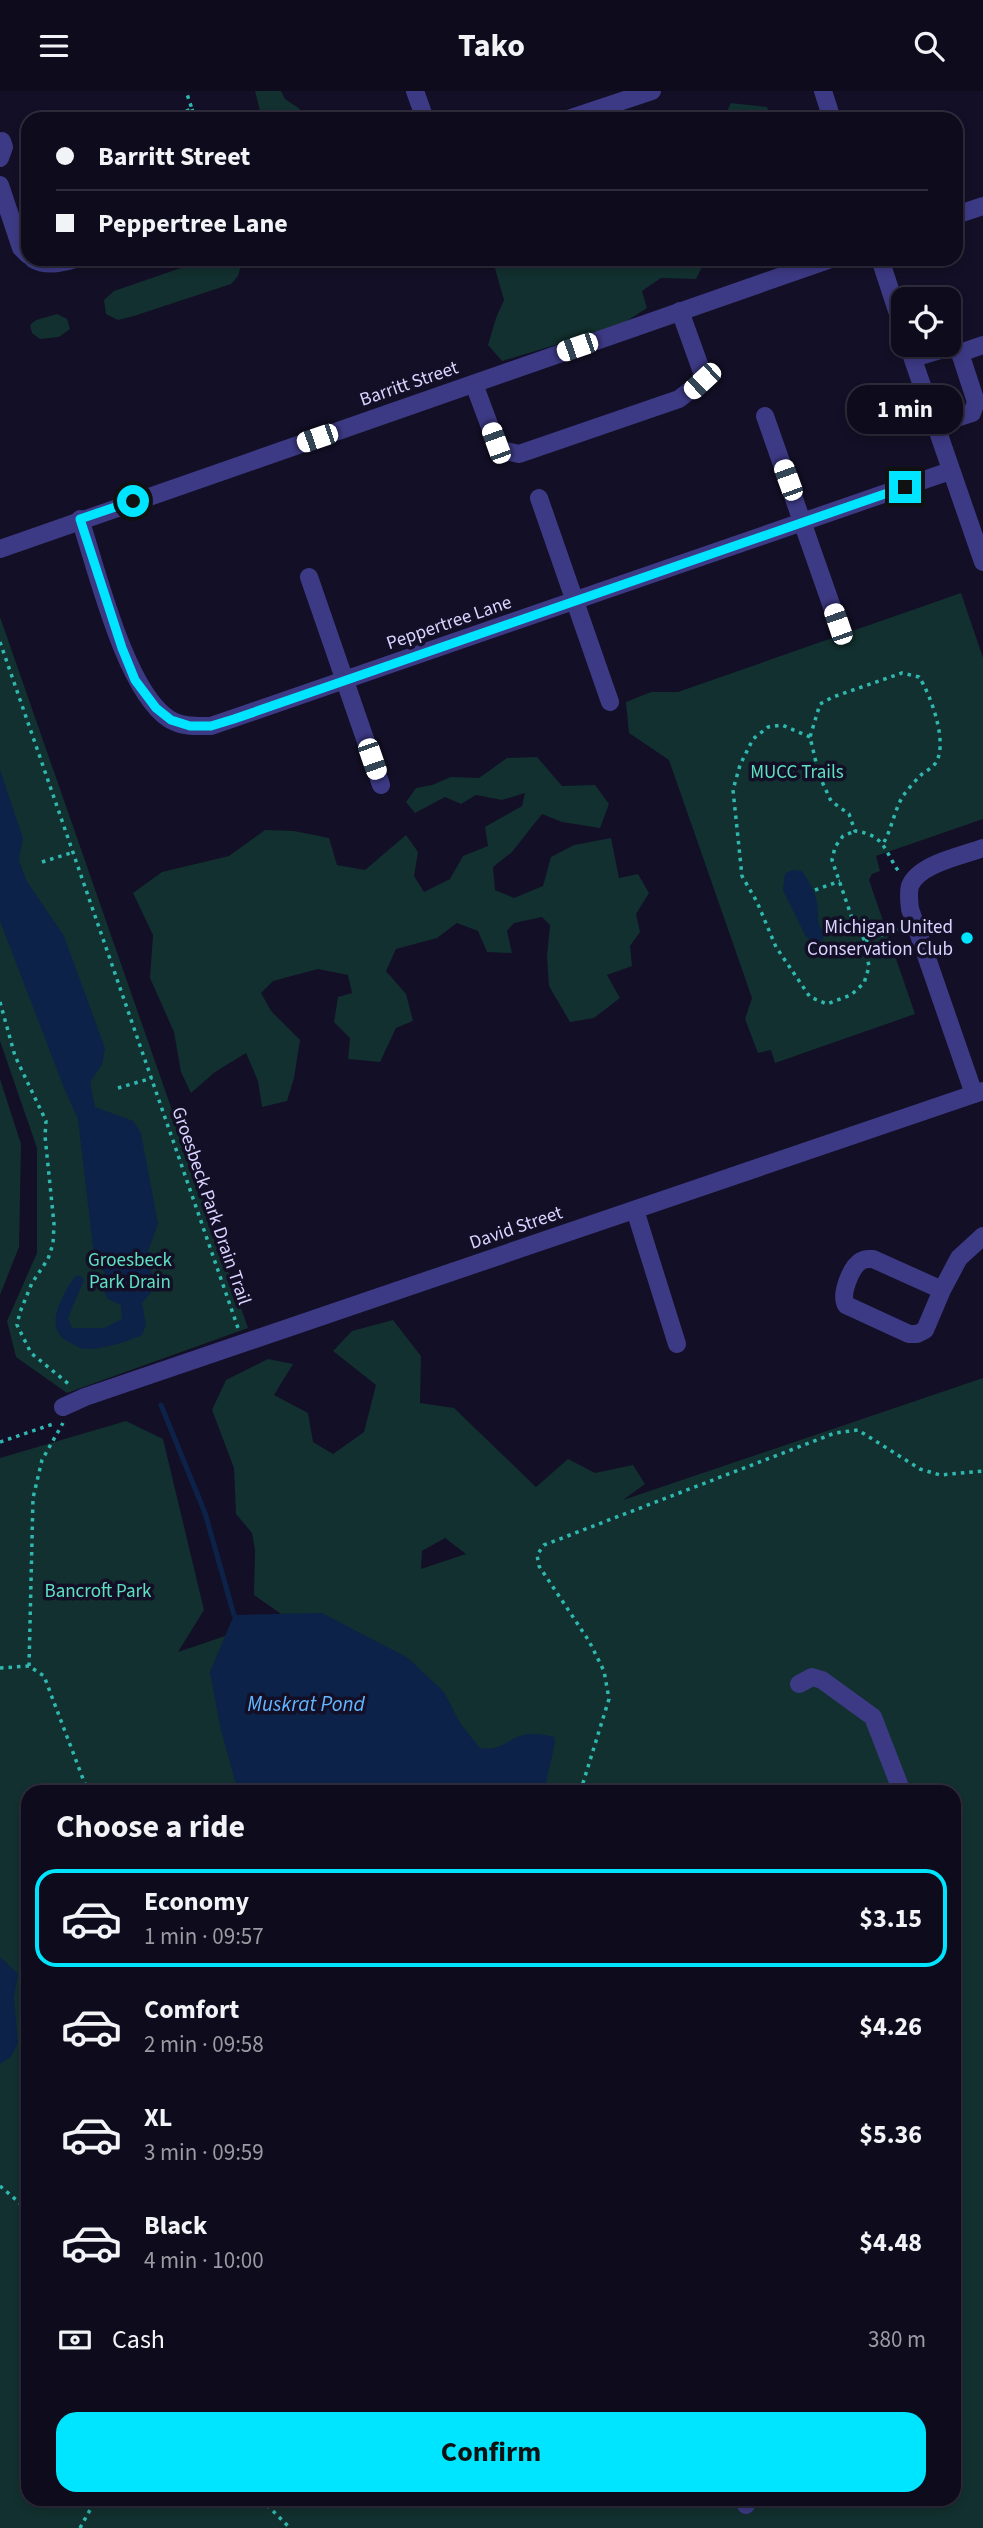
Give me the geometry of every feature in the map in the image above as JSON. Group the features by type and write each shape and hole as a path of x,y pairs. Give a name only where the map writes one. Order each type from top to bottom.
{"street":[{"path":"415,91 422,112"},
{"path":"589,112 652,91"},
{"path":"823,91 830,112"},
{"path":"0,185 21,245"},
{"path":"963,213 983,206"},
{"name":"Barritt Street","path":"0,549 811,266"},
{"path":"882,266 891,292"},
{"path":"474,384 496,443 501,450 519,454 679,399 702,381 703,375 680,311"},
{"path":"961,353 983,345"},
{"path":"934,425 978,411 961,356"},
{"path":"912,357 983,562"},
{"path":"765,417 838,624"},
{"name":"Peppertree Lane","path":"80,519 135,680 156,708 171,720 190,726 211,726 950,471"},
{"path":"539,498 610,702"},
{"path":"309,577 381,785"},
{"path":"978,1093 910,909 910,887 917,874 926,868 983,848"},
{"name":"David Street","path":"64,1413 85,1397 978,1093"},
{"path":"635,1210 677,1344"},
{"path":"942,1290 873,1259 864,1259 857,1264 843,1292 843,1299 846,1304 909,1334 917,1334 925,1330 959,1258 983,1236"},
{"path":"799,1684 812,1677 822,1680 873,1717 899,1785"}],"path":[{"path":"186,91 193,112"},
{"path":"183,112 192,109"},
{"name":"Groesbeck Park Drain Trail","path":"0,642 243,1343"},
{"path":"855,831 849,814 831,801 820,775 810,737 820,705 833,697 902,673 919,677 929,691 941,740 940,754 934,766 922,774 904,795 892,817 884,842 889,857 910,887"},
{"path":"810,737 782,725 768,727 753,739 740,765 733,789 743,876 776,947 810,997 827,1004 851,995 864,983 869,967 864,941 852,918 832,860 835,847 843,836 855,831 868,832 884,842"},
{"path":"42,862 74,852"},
{"path":"815,891 840,881"},
{"path":"864,941 915,923"},
{"path":"0,1002 15,1056 46,1121 45,1136 54,1224 53,1244 48,1259 33,1283 17,1325 31,1353 85,1397"},
{"path":"118,1088 152,1078"},
{"path":"0,1442 64,1413"},
{"path":"583,1785 609,1699 604,1671 589,1641 539,1566 537,1555 544,1545 835,1433 858,1430 920,1469 940,1475 983,1471"},
{"path":"29,1666 33,1498 42,1460 53,1443"},
{"path":"0,1668 29,1666 44,1676 85,1785"},
{"path":"0,2186 21,2204"},
{"path":"80,2528 92,2506"},
{"path":"268,2506 290,2528"}],"green space":[{"path":"255,91 281,91 285,99 300,112 260,112"},
{"path":"731,103 767,107 769,112 726,112"},
{"path":"187,266 241,266 238,276 231,284 118,320 106,314 104,300 114,291"},
{"path":"494,266 702,266 696,279 661,278 642,291 647,308 619,326 502,361 488,345 504,300"},
{"path":"57,314 67,319 70,329 59,337 40,339 32,333 30,325 36,320"},
{"name":"MUCC Trails","path":"961,593 983,658 983,819 876,856 880,871 872,874 869,880 915,1014 775,1063 771,1050 758,1053 745,1019 752,998 669,760 629,733 626,702 651,692 678,692"},
{"name":"Groesbeck Park Drain","path":"0,617 248,1328 67,1393 16,1357 7,1321 37,1253 37,1148 0,1041"},
{"path":"537,757 562,786 595,785 609,804 600,828 562,822 542,814 512,852 493,867 495,890 514,898 543,886 551,857 574,845 611,838 619,878 638,874 649,893 636,914 640,932 630,946 632,966 607,975 620,998 594,1018 570,1022 549,986 547,956 550,925 542,917 514,923 507,931 512,953 487,952 478,931 457,923 437,938 396,949 386,971 406,994 413,1021 396,1028 380,1062 348,1059 350,1038 334,1022 338,997 352,993 348,975 318,969 273,981 261,993 271,1011 300,1040 287,1101 262,1107 258,1081 246,1053 215,1072 191,1093 181,1072 174,1032 150,978 153,935 133,893 162,872 229,856 265,830 294,831 329,838 337,865 365,870 406,835 418,852 414,876 424,892 450,879 463,856 488,846 485,827 522,806 525,793 502,800 476,795 461,804 445,797 415,813 406,802 416,788 451,777 479,778 507,758"},
{"path":"0,1079 21,1144 19,1247 0,1295"},
{"name":"Bancroft Park","path":"393,1320 421,1356 420,1403 454,1408 536,1487 568,1459 595,1473 633,1465 645,1484 623,1500 983,1378 983,2528 0,2528 0,1458 126,1421 163,1439 204,1610 178,1652 284,1616 254,1595 255,1550 252,1533 236,1514 234,1468 212,1410 226,1380 268,1359 293,1364 274,1395 308,1413 313,1442 333,1454 364,1432 376,1385 333,1351 352,1331","holes":["445,1538 466,1554 421,1569 422,1551"]}],"water":[{"path":"0,770 23,838 19,860 26,880 64,936 105,1048 102,1065 90,1082 95,1107 133,1121 141,1133 158,1224 147,1254 152,1275 150,1294 142,1303 146,1325 142,1335 98,1348 78,1347 61,1336 57,1328 57,1310 75,1276 84,1280 68,1318 72,1328 104,1328 122,1319 121,1305 108,1299 103,1290 105,1274 93,1248 78,1119 0,921"},
{"path":"792,870 802,871 813,890 818,922 825,934 822,941 817,942 806,937 783,890 785,874"},
{"name":"Muskrat Pond","path":"322,1613 408,1658 444,1692 460,1723 480,1748 495,1748 523,1735 554,1737 546,1785 236,1785 220,1726 210,1672 234,1615"},
{"path":"0,1957 18,1974 14,1998 18,2043 11,2057 0,2064"}],"waterway":[{"path":"161,1405 205,1513 234,1615"}],"place":[{"name":"Michigan United Conservation Club","path":"967,938"}],"route":[{"path":"133,501 80,519 122,648 135,680 156,708 171,720 190,726 211,726 905,487"}]}
